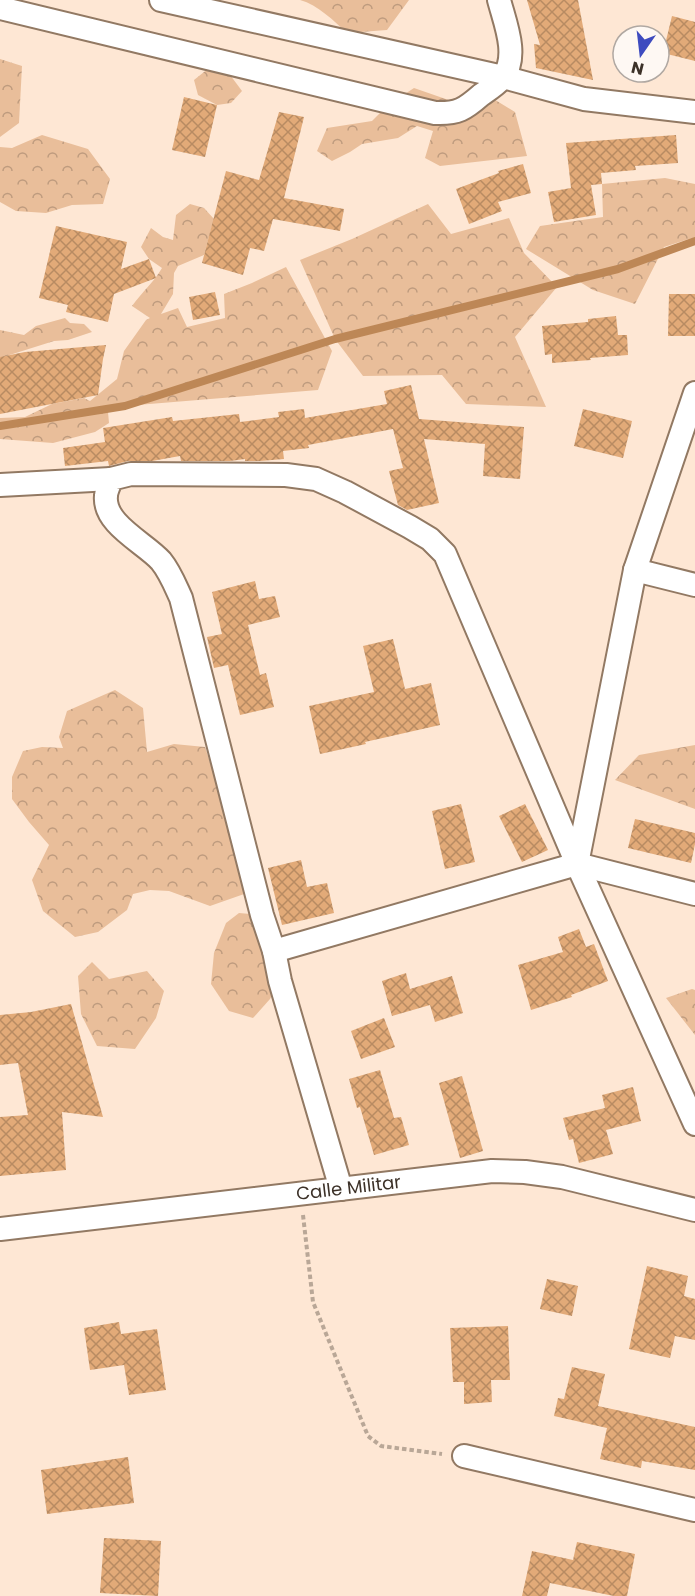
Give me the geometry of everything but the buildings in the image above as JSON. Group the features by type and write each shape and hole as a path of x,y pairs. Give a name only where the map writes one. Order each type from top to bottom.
{"street":[{"path":"161,0 503,77 584,99 695,112"},
{"path":"0,8 435,113 451,113 465,109 503,77 510,63 510,41 499,0"},
{"path":"577,864 635,570 695,393"},
{"path":"0,485 111,479 131,474 286,475 316,479 345,492 430,539 445,554 577,864 695,1124"},
{"path":"111,479 106,497 108,512 118,524 160,561 172,578 181,598 262,915 341,1189"},
{"path":"635,570 695,585"},
{"path":"274,951 577,864 695,894"},
{"name":"Calle Militar","path":"0,1229 492,1171 525,1172 562,1177 695,1210"},
{"path":"464,1456 695,1510"}],"path":[{"path":"302,1194 304,1237 313,1302 368,1437 381,1446 464,1456"}],"green space":[{"path":"300,0 409,0 387,30 347,33 319,9"},
{"path":"0,59 22,66 19,123 0,137"},
{"path":"219,60 242,91 231,103 217,105 198,95 194,80"},
{"path":"414,88 463,105 492,98 515,112 527,156 440,166 425,158 433,131 417,126 398,138 362,144 332,161 317,151 327,128 372,121 388,105"},
{"path":"42,135 88,149 110,179 103,204 72,205 46,213 16,211 0,202 0,147 12,148"},
{"path":"665,178 695,184 695,237 664,247 635,304 593,290 526,249 540,226 603,217 602,184"},
{"path":"190,204 204,208 214,219 204,255 178,266 174,273 173,294 161,314 178,308 187,327 225,318 224,294 286,267 332,351 318,390 125,406 108,412 109,423 95,432 53,443 0,439 0,418 25,417 52,404 84,398 90,401 117,379 124,351 146,320 150,318 132,306 162,268 149,259 141,247 151,228 163,237 173,240 176,215"},
{"path":"428,204 451,234 509,218 524,253 557,287 515,337 546,407 466,404 442,375 363,376 335,339 300,260"},
{"path":"65,318 70,323 84,324 92,332 0,358 0,330 24,335 36,326"},
{"path":"115,690 143,708 147,752 174,744 205,747 230,822 247,893 210,906 169,891 150,890 133,894 127,910 98,932 75,937 43,911 32,880 49,845 12,799 12,777 23,751 42,747 63,748 59,737 67,711"},
{"path":"695,745 695,809 615,780 639,755"},
{"path":"239,913 262,915 280,981 270,999 253,1018 229,1011 211,984 214,953 226,923"},
{"path":"92,962 109,979 147,971 164,991 156,1018 135,1049 97,1046 81,1014 78,976"},
{"path":"695,990 695,1035 666,998"}],"waterway":[{"path":"0,426 125,406 335,339 618,269 695,241"}]}
